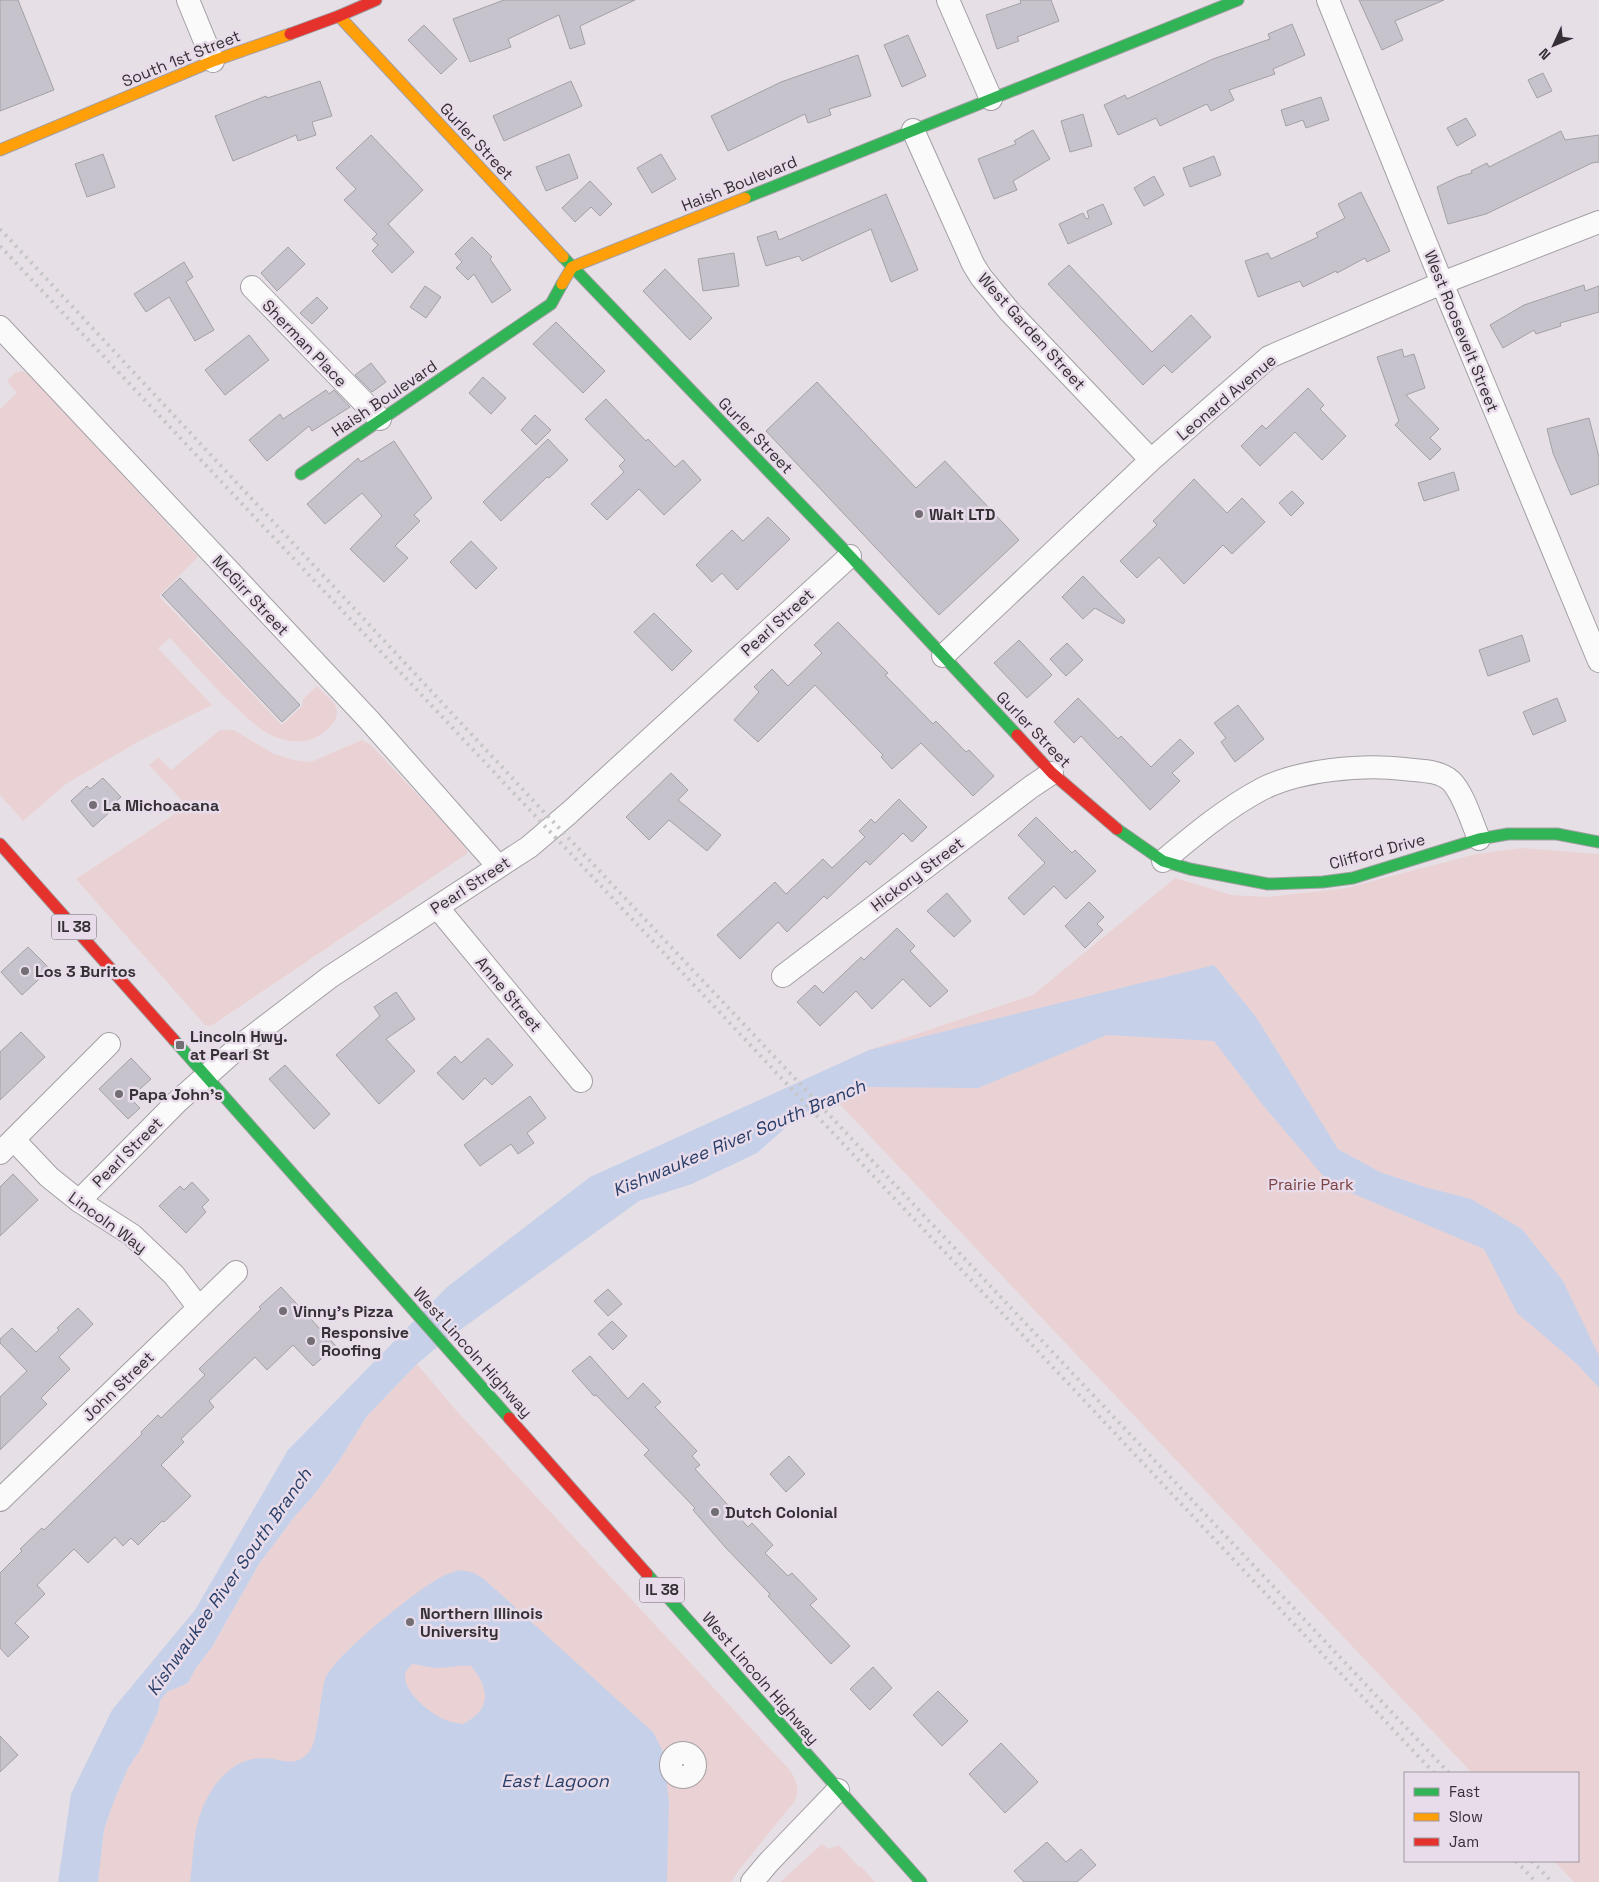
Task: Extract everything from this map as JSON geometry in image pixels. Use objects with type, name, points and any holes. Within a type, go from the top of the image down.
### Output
[{"type":"street","points":[[188,0],[212,61]]},
{"type":"street","name":"South 1st Street","points":[[0,150],[212,61],[339,16],[376,0]]},
{"type":"street","points":[[948,0],[991,99]]},
{"type":"street","name":"Haish Boulevard","points":[[301,474],[551,304],[572,267],[716,211],[1238,0]]},
{"type":"street","name":"West Roosevelt Street","points":[[1328,0],[1442,284],[1599,662]]},
{"type":"street","name":"Gurler Street","points":[[339,16],[572,267],[850,556],[1052,773],[1122,834],[1163,860]]},
{"type":"street","name":"West Garden Street","points":[[913,130],[973,264],[981,277],[1010,312],[1151,460]]},
{"type":"street","name":"Leonard Avenue","points":[[943,656],[1151,460],[1269,357],[1442,284],[1599,222]]},
{"type":"street","name":"Sherman Place","points":[[252,288],[380,419]]},
{"type":"street","name":"McGirr Street","points":[[0,327],[369,720],[498,866]]},
{"type":"street","name":"Pearl Street","points":[[79,1201],[177,1102],[241,1045],[330,977],[529,847],[850,556]]},
{"type":"street","points":[[1163,860],[1205,826],[1263,789],[1298,776],[1346,769],[1395,768],[1441,774],[1451,781],[1458,791],[1479,839]]},
{"type":"street","name":"Hickory Street","points":[[783,976],[1052,773]]},
{"type":"street","name":"Clifford Drive","points":[[1163,860],[1190,869],[1268,884],[1323,882],[1353,878],[1479,839],[1508,834],[1531,833],[1586,838],[1599,842]]},
{"type":"street","name":"West Lincoln Highway","points":[[0,844],[921,1882]]},
{"type":"street","name":"Anne Street","points":[[437,907],[581,1081]]},
{"type":"street","points":[[7,1146],[109,1044]]},
{"type":"street","name":"Lincoln Way","points":[[7,1146],[79,1201],[132,1235],[174,1275],[198,1308]]},
{"type":"street","name":"John Street","points":[[0,1500],[236,1272]]},
{"type":"street","points":[[752,1882],[838,1790]]},
{"type":"green space","points":[[22,371],[31,376],[198,557],[159,596],[282,725],[303,705],[303,699],[317,686],[333,702],[337,711],[334,722],[325,732],[309,740],[300,741],[283,740],[266,733],[224,696],[170,638],[158,648],[212,705],[141,740],[66,784],[23,821],[0,795],[0,409],[17,393],[7,381],[15,373]]},
{"type":"green space","points":[[220,730],[234,730],[274,754],[294,760],[311,762],[362,740],[371,745],[462,842],[468,853],[211,1026],[205,1025],[76,879],[187,806],[149,765],[158,757],[171,770]]},
{"type":"green space","name":"Prairie Park","points":[[1522,848],[1599,854],[1599,1882],[1574,1882],[1555,1862],[1579,1862],[1579,1772],[1471,1772],[814,1077],[869,1050],[1033,995],[1175,878],[1232,895],[1267,897],[1346,888],[1476,854]]},
{"type":"green space","name":"Northern Illinois University","points":[[417,1364],[455,1409],[788,1768],[797,1784],[794,1802],[731,1882],[98,1882],[104,1830],[112,1806],[128,1768],[140,1750],[158,1712],[160,1701],[167,1692],[188,1683],[196,1668],[212,1647],[259,1564],[339,1461],[367,1416]]},
{"type":"green space","points":[[822,1844],[829,1849],[839,1845],[875,1882],[780,1882]]},
{"type":"water","name":"Kishwaukee River South Branch","points":[[1214,965],[1256,1017],[1338,1149],[1380,1172],[1425,1187],[1471,1199],[1522,1229],[1563,1281],[1599,1356],[1599,1388],[1577,1364],[1517,1313],[1484,1249],[1330,1184],[1262,1104],[1214,1041],[1107,1035],[978,1088],[866,1087],[801,1114],[757,1153],[692,1184],[639,1201],[442,1343],[417,1364],[367,1416],[339,1461],[259,1564],[212,1647],[196,1668],[188,1683],[167,1692],[160,1701],[158,1712],[140,1750],[128,1768],[112,1806],[104,1830],[98,1882],[58,1882],[71,1794],[112,1710],[195,1610],[288,1450],[447,1287],[590,1177],[869,1050]]},
{"type":"water","name":"East Lagoon","points":[[459,1570],[472,1572],[484,1579],[653,1732],[664,1753],[662,1767],[666,1778],[669,1802],[667,1882],[190,1882],[194,1842],[199,1818],[214,1786],[230,1769],[251,1759],[270,1758],[293,1761],[304,1757],[309,1752],[315,1739],[323,1686],[331,1668],[379,1622],[433,1582]],"holes":[[[413,1664],[432,1668],[471,1666],[482,1683],[484,1691],[485,1698],[479,1712],[463,1724],[443,1719],[428,1710],[413,1695],[405,1678],[406,1671]]]},
{"type":"building","points":[[0,0],[18,0],[54,90],[0,111]]},
{"type":"building","points":[[504,0],[635,0],[580,26],[585,44],[570,49],[559,15],[508,39],[511,47],[470,62],[453,19]]},
{"type":"building","points":[[1020,0],[1051,0],[1059,21],[1017,37],[1019,41],[997,49],[986,15],[1021,3]]},
{"type":"building","points":[[1359,0],[1444,0],[1395,21],[1403,40],[1382,50]]},
{"type":"building","points":[[1292,24],[1305,55],[1273,69],[1275,74],[1229,90],[1234,100],[1211,111],[1207,104],[1160,126],[1156,118],[1118,135],[1104,105],[1125,95],[1127,99],[1213,59],[1270,39],[1268,34]]},
{"type":"building","points":[[424,25],[457,59],[441,74],[408,40]]},
{"type":"building","points":[[908,35],[926,76],[902,87],[884,45]]},
{"type":"building","points":[[858,55],[871,96],[829,109],[831,115],[808,123],[805,114],[728,151],[711,116],[781,82]]},
{"type":"building","points":[[1543,73],[1552,91],[1537,98],[1528,80]]},
{"type":"building","points":[[320,81],[332,116],[312,122],[316,135],[298,141],[296,135],[233,161],[215,116],[266,96],[267,98]]},
{"type":"building","points":[[571,81],[582,106],[504,141],[493,116]]},
{"type":"building","points":[[1321,97],[1329,120],[1306,128],[1303,120],[1286,126],[1281,110]]},
{"type":"building","points":[[1083,114],[1092,146],[1070,152],[1061,121]]},
{"type":"building","points":[[1466,118],[1476,135],[1457,146],[1447,128]]},
{"type":"building","points":[[1033,130],[1050,159],[1013,181],[1017,190],[994,199],[978,159],[1016,144],[1014,141]]},
{"type":"building","points":[[1561,131],[1565,140],[1599,135],[1599,162],[1592,163],[1486,214],[1448,224],[1437,187],[1472,173],[1471,171],[1487,163],[1489,167]]},
{"type":"building","points":[[371,135],[423,190],[388,224],[414,252],[392,273],[372,251],[378,245],[372,239],[377,234],[344,200],[356,189],[336,168]]},
{"type":"building","points":[[103,154],[115,187],[87,197],[75,164]]},
{"type":"building","points":[[569,154],[578,178],[546,191],[536,167]]},
{"type":"building","points":[[661,154],[676,179],[652,193],[637,168]]},
{"type":"building","points":[[1214,156],[1221,175],[1190,187],[1183,168]]},
{"type":"building","points":[[1154,176],[1164,195],[1144,206],[1134,188]]},
{"type":"building","points":[[590,181],[612,204],[600,216],[591,207],[575,222],[562,208]]},
{"type":"building","points":[[1361,192],[1390,251],[1367,262],[1365,258],[1337,273],[1336,271],[1303,287],[1300,281],[1258,297],[1245,261],[1268,253],[1271,259],[1318,237],[1316,233],[1345,218],[1338,204]]},
{"type":"building","points":[[886,194],[918,270],[891,282],[871,229],[802,261],[799,256],[766,266],[757,237],[776,231],[779,240]]},
{"type":"building","points":[[1103,204],[1112,224],[1068,244],[1059,224],[1083,213],[1086,219],[1089,218],[1087,211]]},
{"type":"building","points":[[472,237],[492,257],[490,259],[511,290],[492,303],[474,274],[468,280],[456,268],[462,262],[455,254]]},
{"type":"building","points":[[288,247],[305,264],[277,291],[261,273]]},
{"type":"building","points":[[734,253],[739,286],[703,291],[698,259]]},
{"type":"building","points":[[184,262],[193,277],[186,282],[214,330],[195,341],[169,297],[146,312],[134,294]]},
{"type":"building","points":[[1069,265],[1152,352],[1191,315],[1211,337],[1172,373],[1164,365],[1143,385],[1048,284]]},
{"type":"building","points":[[665,269],[712,318],[690,340],[643,291]]},
{"type":"building","points":[[1584,285],[1585,291],[1599,286],[1599,312],[1560,323],[1561,326],[1536,334],[1534,330],[1503,348],[1490,325],[1524,305]]},
{"type":"building","points":[[425,286],[441,297],[426,318],[410,307]]},
{"type":"building","points":[[317,297],[328,308],[312,324],[300,313]]},
{"type":"building","points":[[556,322],[605,371],[583,393],[533,344]]},
{"type":"building","points":[[249,335],[269,360],[225,395],[205,370]]},
{"type":"building","points":[[1402,349],[1404,357],[1414,354],[1425,388],[1406,395],[1439,429],[1430,438],[1441,449],[1430,460],[1395,425],[1399,421],[1377,357]]},
{"type":"building","points":[[371,363],[386,382],[372,392],[355,375]]},
{"type":"building","points":[[483,377],[506,398],[491,414],[469,393]]},
{"type":"building","name":"Walt LTD","points":[[817,382],[916,488],[945,461],[1019,540],[939,615],[766,431]]},
{"type":"building","points":[[1308,388],[1324,405],[1320,409],[1346,436],[1322,460],[1295,432],[1260,466],[1241,446],[1262,425],[1266,429]]},
{"type":"building","points":[[326,390],[329,394],[334,390],[350,407],[312,431],[309,426],[267,461],[249,440],[280,414],[283,419]]},
{"type":"building","points":[[606,399],[646,441],[648,439],[675,467],[683,460],[701,480],[664,515],[639,489],[607,520],[591,504],[624,472],[619,466],[625,460],[585,419]]},
{"type":"building","points":[[535,415],[551,430],[536,445],[521,430]]},
{"type":"building","points":[[1589,418],[1599,457],[1599,484],[1571,495],[1553,453],[1547,429]]},
{"type":"building","points":[[548,439],[568,460],[549,478],[547,477],[501,521],[483,502]]},
{"type":"building","points":[[394,441],[432,498],[414,515],[420,521],[395,546],[408,558],[384,582],[350,549],[382,516],[362,493],[325,524],[307,504],[358,458],[361,462]]},
{"type":"building","points":[[1454,472],[1459,490],[1424,501],[1418,483]]},
{"type":"building","points":[[1194,479],[1227,513],[1242,498],[1265,522],[1232,554],[1223,545],[1184,584],[1159,557],[1137,578],[1120,561],[1157,525],[1153,521]]},
{"type":"building","points":[[1292,491],[1304,503],[1291,516],[1279,503]]},
{"type":"building","points":[[768,517],[790,539],[737,590],[722,573],[712,582],[696,565],[732,530],[743,541]]},
{"type":"building","points":[[471,541],[497,568],[476,589],[450,562]]},
{"type":"building","points":[[1083,576],[1125,620],[1123,624],[1095,608],[1083,619],[1062,597]]},
{"type":"building","points":[[180,578],[300,705],[282,722],[162,595]]},
{"type":"building","points":[[654,613],[692,651],[672,671],[634,632]]},
{"type":"building","points":[[838,622],[888,673],[885,675],[933,724],[936,721],[966,752],[969,750],[994,776],[973,796],[921,743],[892,769],[881,757],[883,755],[815,685],[758,742],[734,720],[759,692],[754,687],[772,669],[788,686],[822,653],[814,645]]},
{"type":"building","points":[[1522,635],[1530,661],[1488,676],[1479,650]]},
{"type":"building","points":[[1019,640],[1052,675],[1027,698],[994,663]]},
{"type":"building","points":[[1067,643],[1083,660],[1066,676],[1050,659]]},
{"type":"building","points":[[1078,698],[1118,739],[1121,736],[1151,767],[1180,739],[1194,753],[1172,773],[1180,781],[1150,810],[1081,736],[1074,743],[1054,722]]},
{"type":"building","points":[[1557,698],[1566,721],[1533,735],[1523,712]]},
{"type":"building","points":[[1238,705],[1264,739],[1235,762],[1221,742],[1226,738],[1214,723]]},
{"type":"building","points":[[671,773],[688,790],[678,800],[721,835],[707,851],[669,820],[649,840],[626,817]]},
{"type":"building","name":"La Michoacana","points":[[103,778],[121,797],[108,809],[110,812],[93,827],[71,801],[87,786],[90,789]]},
{"type":"building","points":[[899,799],[927,827],[912,842],[903,833],[870,865],[866,861],[827,899],[824,896],[787,932],[778,922],[740,959],[717,935],[775,882],[786,894],[823,859],[832,868],[865,837],[859,831],[871,819],[875,823]]},
{"type":"building","points":[[1036,817],[1072,853],[1075,850],[1096,871],[1066,899],[1054,886],[1024,915],[1008,898],[1045,863],[1018,835]]},
{"type":"building","points":[[947,893],[971,921],[954,937],[927,911]]},
{"type":"building","points":[[1089,902],[1104,917],[1097,924],[1103,930],[1085,948],[1065,926]]},
{"type":"building","points":[[897,928],[915,946],[910,951],[948,991],[930,1007],[903,979],[872,1009],[856,991],[820,1026],[797,1002],[815,985],[823,993],[861,957],[864,960]]},
{"type":"building","name":"Los 3 Buritos","points":[[28,947],[50,969],[22,995],[1,972]]},
{"type":"building","points":[[396,992],[415,1019],[386,1039],[415,1071],[379,1104],[336,1055],[380,1016],[374,1007]]},
{"type":"building","points":[[21,1032],[45,1057],[0,1100],[0,1052]]},
{"type":"building","points":[[488,1038],[513,1065],[492,1085],[485,1078],[463,1100],[437,1073],[455,1056],[461,1063]]},
{"type":"building","name":"Papa John's","points":[[131,1058],[151,1079],[130,1098],[140,1108],[128,1119],[99,1089]]},
{"type":"building","points":[[285,1065],[330,1114],[314,1129],[269,1079]]},
{"type":"building","points":[[530,1096],[546,1118],[527,1133],[534,1143],[518,1154],[511,1144],[480,1166],[464,1145]]},
{"type":"building","points":[[13,1174],[38,1200],[0,1236],[0,1187]]},
{"type":"building","points":[[192,1182],[209,1200],[202,1207],[206,1212],[186,1233],[159,1206],[180,1186],[184,1190]]},
{"type":"building","points":[[281,1287],[336,1346],[313,1366],[293,1345],[267,1370],[255,1357],[209,1401],[214,1407],[181,1439],[184,1442],[161,1465],[191,1496],[138,1545],[131,1538],[123,1546],[115,1537],[88,1563],[74,1549],[37,1585],[45,1594],[15,1623],[29,1637],[8,1657],[0,1648],[0,1573],[22,1551],[20,1549],[42,1528],[44,1530],[142,1434],[141,1432],[158,1415],[161,1418],[205,1375],[199,1369]]},
{"type":"building","points":[[608,1289],[622,1304],[608,1316],[594,1301]]},
{"type":"building","points":[[78,1308],[93,1324],[59,1357],[70,1369],[41,1398],[47,1404],[0,1450],[0,1397],[27,1371],[0,1343],[0,1339],[12,1328],[36,1352]]},
{"type":"building","points":[[612,1321],[627,1336],[613,1350],[598,1334]]},
{"type":"building","points":[[590,1356],[628,1399],[643,1383],[661,1402],[655,1407],[697,1451],[692,1456],[700,1465],[695,1469],[748,1527],[752,1523],[773,1545],[765,1553],[788,1576],[792,1573],[817,1599],[810,1605],[850,1646],[831,1664],[768,1596],[770,1594],[726,1548],[693,1510],[695,1508],[644,1455],[649,1450],[596,1395],[594,1396],[572,1371]]},
{"type":"building","points":[[789,1456],[805,1474],[786,1492],[770,1474]]},
{"type":"building","points":[[873,1667],[892,1688],[870,1710],[850,1689]]},
{"type":"building","points":[[938,1691],[968,1721],[942,1746],[913,1715]]},
{"type":"building","points":[[0,1736],[18,1755],[0,1772]]},
{"type":"building","points":[[1001,1743],[1038,1782],[1005,1813],[969,1774]]},
{"type":"building","points":[[1047,1842],[1066,1862],[1081,1849],[1096,1865],[1077,1882],[1024,1882],[1014,1871]]},
{"type":"railway","points":[[0,229],[544,812],[1448,1772]]},
{"type":"railway","points":[[0,246],[1433,1772]]},
{"type":"railway","points":[[1517,1862],[1536,1882]]},
{"type":"railway","points":[[1533,1862],[1552,1882]]},
{"type":"traffic: fast","points":[[745,198],[1238,0]]},
{"type":"traffic: fast","points":[[563,257],[850,556],[1017,735]]},
{"type":"traffic: fast","points":[[301,474],[551,304],[562,284]]},
{"type":"traffic: fast","points":[[1117,829],[1163,861],[1190,869],[1268,884],[1323,882],[1353,878],[1479,839],[1508,834],[1557,834],[1599,842]]},
{"type":"traffic: fast","points":[[174,1040],[509,1418]]},
{"type":"traffic: fast","points":[[647,1574],[921,1882]]},
{"type":"traffic: slow","points":[[339,16],[563,257]]},
{"type":"traffic: slow","points":[[0,150],[213,61],[290,34]]},
{"type":"traffic: slow","points":[[562,284],[572,267],[745,198]]},
{"type":"traffic: jam","points":[[290,34],[376,0]]},
{"type":"traffic: jam","points":[[1017,735],[1052,773],[1117,829]]},
{"type":"traffic: jam","points":[[0,844],[174,1040]]},
{"type":"traffic: jam","points":[[509,1418],[647,1574]]},
{"type":"place","name":"Walt LTD","points":[[919,514]]},
{"type":"place","name":"La Michoacana","points":[[93,805]]},
{"type":"place","name":"Los 3 Buritos","points":[[25,971]]},
{"type":"place","name":"Lincoln Hwy. at Pearl St","points":[[180,1045]]},
{"type":"place","name":"Papa John's","points":[[119,1094]]},
{"type":"place","name":"Vinny's Pizza","points":[[283,1311]]},
{"type":"place","name":"Responsive Roofing","points":[[311,1341]]},
{"type":"place","name":"Dutch Colonial","points":[[715,1512]]},
{"type":"place","name":"Northern Illinois University","points":[[410,1622]]}]
